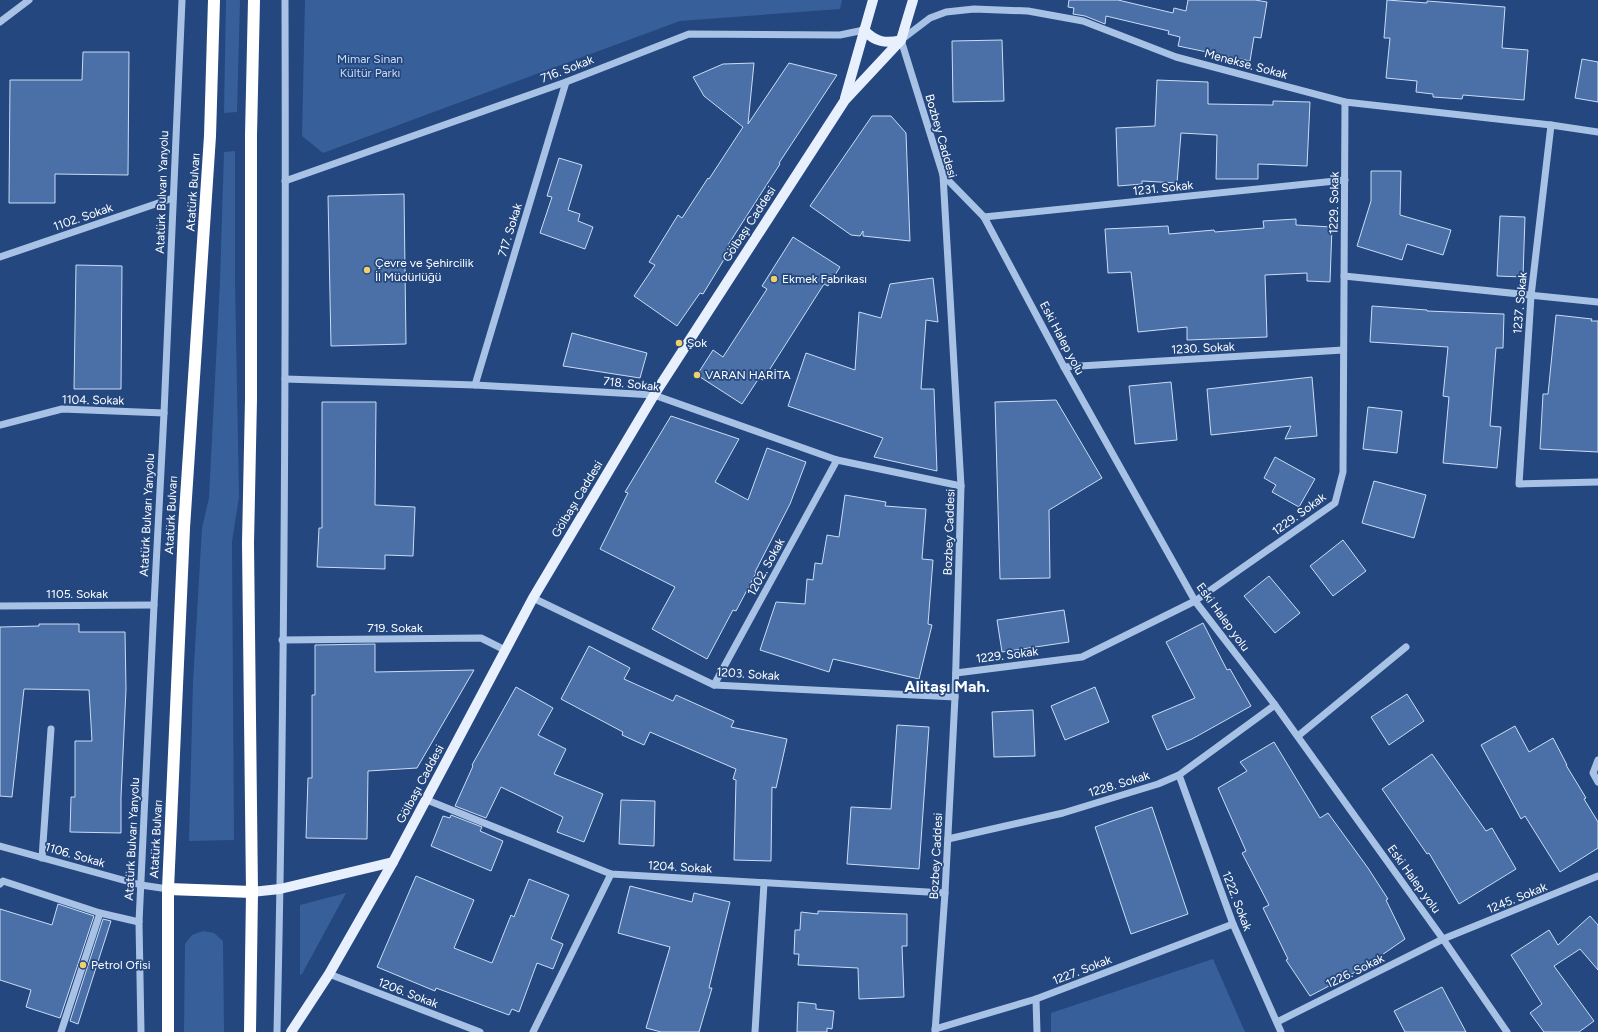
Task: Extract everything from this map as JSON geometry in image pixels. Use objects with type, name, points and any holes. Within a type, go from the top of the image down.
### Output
[{"type":"highway","name":"Atatürk Bulvarı","points":[[168,1032],[168,889],[184,528],[210,136],[214,0]]},
{"type":"highway","points":[[250,1032],[252,892],[248,543],[251,399],[251,135],[254,0]]},
{"type":"highway","points":[[168,889],[252,892]]},
{"type":"main road","points":[[845,100],[873,0]]},
{"type":"main road","name":"Gölbaşı Caddesi","points":[[292,1032],[328,974],[393,862],[533,598],[654,395],[845,100],[901,40],[913,0]]},
{"type":"main road","points":[[864,30],[880,42],[901,40]]},
{"type":"main road","points":[[252,892],[280,889],[393,862]]},
{"type":"street","points":[[0,22],[29,0]]},
{"type":"street","name":"Atatürk Bulvarı Yanyolu","points":[[141,1032],[139,922],[164,412],[172,198],[182,0]]},
{"type":"street","points":[[277,1032],[280,889],[285,379],[285,0]]},
{"type":"street","name":"Menekse. Sokak","points":[[901,40],[930,18],[946,12],[974,9],[1028,11],[1083,22],[1176,57],[1345,102],[1551,125],[1598,132]]},
{"type":"street","name":"716. Sokak","points":[[285,181],[566,82],[688,34],[840,35],[864,30]]},
{"type":"street","name":"Bozbey Caddesi","points":[[901,40],[943,175],[961,486],[956,697],[945,893],[935,1030]]},
{"type":"street","name":"717. Sokak","points":[[476,385],[566,82]]},
{"type":"street","name":"1229. Sokak","points":[[956,673],[1082,657],[1195,601],[1335,503],[1343,472],[1345,102]]},
{"type":"street","name":"1237. Sokak","points":[[1551,125],[1531,296],[1519,484],[1598,482]]},
{"type":"street","name":"Eski Halep yolu","points":[[943,175],[984,217],[1064,367],[1195,601],[1298,736],[1443,939],[1507,1032]]},
{"type":"street","name":"1231. Sokak","points":[[984,217],[1345,180]]},
{"type":"street","name":"1102. Sokak","points":[[0,257],[172,198]]},
{"type":"street","points":[[1344,276],[1598,302]]},
{"type":"street","name":"1230. Sokak","points":[[1064,367],[1344,350]]},
{"type":"street","name":"718. Sokak","points":[[285,379],[476,385],[654,395],[837,460],[961,486]]},
{"type":"street","name":"1104. Sokak","points":[[0,426],[62,409],[164,412]]},
{"type":"street","name":"1202. Sokak","points":[[714,685],[837,460]]},
{"type":"street","name":"1203. Sokak","points":[[533,598],[714,685],[956,697]]},
{"type":"street","name":"1105. Sokak","points":[[0,606],[154,604]]},
{"type":"street","name":"719. Sokak","points":[[282,640],[481,638],[505,650]]},
{"type":"street","points":[[1298,736],[1406,647]]},
{"type":"street","name":"1228. Sokak","points":[[948,839],[1063,813],[1158,784],[1179,775],[1275,705]]},
{"type":"street","points":[[42,858],[51,729]]},
{"type":"street","points":[[1598,760],[1593,772],[1598,782]]},
{"type":"street","name":"1222. Sokak","points":[[1179,775],[1233,924],[1281,1032]]},
{"type":"street","name":"1204. Sokak","points":[[427,800],[611,874],[945,893]]},
{"type":"street","name":"1106. Sokak","points":[[0,846],[141,885],[168,889]]},
{"type":"street","points":[[532,1032],[611,874]]},
{"type":"street","name":"1245. Sokak","points":[[1443,939],[1598,876]]},
{"type":"street","points":[[0,884],[3,881],[100,913],[139,922]]},
{"type":"street","points":[[755,1032],[764,883]]},
{"type":"street","points":[[61,1032],[100,913]]},
{"type":"street","name":"1227. Sokak","points":[[935,1030],[1036,999],[1233,924]]},
{"type":"street","name":"1226. Sokak","points":[[1277,1022],[1443,939]]},
{"type":"street","name":"1206. Sokak","points":[[328,974],[480,1032]]},
{"type":"street","points":[[1036,999],[1037,1032]]},
{"type":"green space","points":[[226,0],[240,0],[237,112],[224,113]]},
{"type":"green space","name":"Mimar Sinan Kültür Parkı","points":[[305,0],[842,0],[840,9],[680,21],[323,153],[302,136]]},
{"type":"green space","points":[[235,151],[235,280],[239,497],[232,542],[234,840],[189,841],[193,682],[202,528],[209,498],[220,281],[224,152]]},
{"type":"green space","points":[[346,893],[302,974],[300,975],[300,905]]},
{"type":"green space","points":[[203,931],[214,933],[223,941],[224,1032],[184,1032],[185,944],[192,935]]},
{"type":"green space","points":[[1213,959],[1245,1032],[1051,1032],[1051,1013]]},
{"type":"building","points":[[1069,0],[1118,0],[1173,13],[1174,8],[1186,11],[1188,0],[1255,0],[1267,2],[1261,38],[1254,37],[1250,61],[1178,46],[1180,37],[1168,34],[1169,31],[1106,16],[1105,24],[1085,16],[1073,14],[1074,8],[1068,7]]},
{"type":"building","points":[[1387,0],[1427,3],[1427,1],[1505,7],[1502,48],[1528,50],[1524,100],[1463,95],[1462,99],[1433,97],[1433,94],[1416,92],[1417,81],[1386,78],[1390,38],[1384,38]]},
{"type":"building","points":[[1002,40],[1004,101],[953,102],[952,41]]},
{"type":"building","points":[[83,52],[129,52],[128,175],[55,174],[55,203],[9,203],[10,80],[82,80]]},
{"type":"building","points":[[1582,59],[1598,62],[1598,102],[1575,98]]},
{"type":"building","points":[[754,63],[748,124],[789,63],[837,75],[779,163],[780,164],[728,245],[731,248],[703,294],[700,293],[677,326],[634,296],[655,265],[649,262],[678,215],[682,218],[743,127],[704,96],[693,77],[723,64]]},
{"type":"building","points":[[1157,80],[1208,82],[1208,104],[1273,105],[1273,101],[1310,102],[1307,166],[1258,164],[1258,179],[1216,179],[1217,135],[1181,133],[1177,183],[1142,181],[1142,184],[1118,186],[1116,128],[1155,126]]},
{"type":"building","points":[[872,116],[891,116],[906,133],[910,241],[863,236],[863,231],[860,236],[851,235],[810,206]]},
{"type":"building","points":[[559,158],[582,165],[568,210],[580,214],[578,221],[593,227],[585,249],[540,233],[552,197],[547,196]]},
{"type":"building","points":[[1371,171],[1401,171],[1400,215],[1451,230],[1443,255],[1407,244],[1402,260],[1357,246],[1371,201]]},
{"type":"building","name":"Çevre ve Şehircilik İl Müdürlüğü","points":[[404,194],[406,344],[331,346],[328,196]]},
{"type":"building","points":[[1500,216],[1525,217],[1523,277],[1497,276]]},
{"type":"building","points":[[1296,219],[1296,225],[1332,227],[1330,282],[1307,281],[1307,273],[1265,275],[1267,337],[1187,340],[1187,327],[1138,332],[1131,272],[1108,273],[1105,229],[1168,226],[1169,234],[1214,230],[1215,232],[1264,228],[1263,221]]},
{"type":"building","points":[[793,237],[840,267],[828,286],[824,284],[763,380],[759,378],[742,404],[697,375],[713,350],[723,357],[767,289],[762,286]]},
{"type":"building","points":[[76,265],[122,266],[121,389],[74,389]]},
{"type":"building","points":[[933,278],[938,322],[926,320],[921,389],[934,389],[937,471],[874,457],[883,438],[788,406],[806,353],[855,370],[859,312],[881,318],[890,284]]},
{"type":"building","points":[[1372,306],[1427,311],[1504,314],[1503,348],[1496,348],[1490,426],[1501,427],[1497,468],[1443,463],[1449,397],[1443,396],[1448,347],[1370,342]]},
{"type":"building","points":[[1556,315],[1598,321],[1598,452],[1540,449],[1543,394],[1548,394]]},
{"type":"building","points":[[572,333],[647,353],[640,378],[563,366]]},
{"type":"building","points":[[1312,377],[1317,436],[1285,439],[1291,426],[1211,435],[1207,389]]},
{"type":"building","points":[[1171,382],[1177,440],[1135,444],[1129,386]]},
{"type":"building","points":[[1056,400],[1102,478],[1049,510],[1050,578],[1000,579],[995,402]]},
{"type":"building","points":[[322,402],[376,402],[375,505],[415,507],[413,556],[385,555],[385,569],[317,567],[319,528],[322,528]]},
{"type":"building","points":[[1368,407],[1402,411],[1397,453],[1363,449]]},
{"type":"building","points":[[671,416],[739,439],[715,482],[748,500],[767,448],[806,462],[790,504],[755,572],[756,573],[736,611],[733,610],[707,659],[652,629],[675,587],[600,549],[628,493],[625,492]]},
{"type":"building","points":[[1275,457],[1315,479],[1299,507],[1272,492],[1276,485],[1264,478]]},
{"type":"building","points":[[1374,481],[1426,495],[1414,538],[1362,523]]},
{"type":"building","points":[[845,495],[886,502],[885,506],[926,509],[922,559],[933,560],[928,624],[932,625],[919,679],[833,659],[829,672],[760,650],[776,602],[805,604],[807,579],[813,580],[815,563],[822,564],[827,535],[839,537]]},
{"type":"building","points":[[1343,540],[1366,571],[1333,596],[1310,566]]},
{"type":"building","points":[[1269,576],[1300,613],[1275,633],[1244,596]]},
{"type":"building","points":[[1064,610],[1069,642],[1002,652],[997,620]]},
{"type":"building","points":[[1203,623],[1227,670],[1230,669],[1251,706],[1192,739],[1167,750],[1152,716],[1195,698],[1166,642]]},
{"type":"building","points":[[39,624],[79,624],[79,632],[125,632],[126,689],[121,797],[121,833],[70,832],[71,797],[75,797],[75,741],[92,741],[89,690],[24,689],[12,797],[0,796],[0,627],[39,626]]},
{"type":"building","points":[[375,644],[375,672],[474,670],[417,768],[368,771],[367,839],[306,838],[308,778],[312,778],[312,695],[315,695],[315,645]]},
{"type":"building","points":[[589,646],[630,668],[624,679],[673,701],[676,695],[734,721],[731,727],[787,739],[776,788],[772,787],[771,861],[734,860],[736,780],[733,779],[736,769],[650,732],[644,745],[622,735],[623,732],[561,699]]},
{"type":"building","points":[[516,687],[553,708],[538,735],[566,749],[554,774],[603,794],[584,842],[557,832],[563,817],[501,787],[486,818],[455,806],[473,766],[472,765]]},
{"type":"building","points":[[1095,687],[1109,722],[1065,740],[1051,706]]},
{"type":"building","points":[[1407,694],[1424,721],[1389,745],[1371,717]]},
{"type":"building","points":[[1033,710],[1035,756],[994,757],[992,712]]},
{"type":"building","points":[[897,725],[929,727],[919,869],[847,864],[851,807],[891,809]]},
{"type":"building","points":[[1515,726],[1529,752],[1553,738],[1566,765],[1586,798],[1584,799],[1598,822],[1598,848],[1560,872],[1525,816],[1521,819],[1481,745]]},
{"type":"building","points":[[1274,742],[1320,818],[1328,813],[1368,868],[1388,899],[1386,900],[1405,939],[1363,968],[1310,996],[1286,960],[1288,959],[1263,908],[1269,905],[1242,853],[1246,851],[1218,788],[1247,771],[1240,762]]},
{"type":"building","points":[[1432,754],[1486,831],[1492,828],[1516,869],[1459,904],[1429,853],[1427,854],[1382,789]]},
{"type":"building","points":[[621,800],[655,801],[654,846],[619,844]]},
{"type":"building","points":[[1152,807],[1188,914],[1131,934],[1095,827]]},
{"type":"building","points":[[451,815],[482,827],[480,831],[503,841],[491,871],[431,846],[443,816],[450,818]]},
{"type":"building","points":[[416,876],[474,900],[454,948],[492,963],[511,915],[514,917],[529,879],[569,895],[551,939],[563,944],[553,969],[537,963],[519,1012],[512,1009],[509,1015],[436,988],[435,991],[377,967]]},
{"type":"building","points":[[630,886],[692,902],[694,893],[730,902],[709,988],[712,988],[699,1032],[661,1032],[646,1028],[670,947],[618,933]]},
{"type":"building","points":[[58,904],[94,916],[60,1018],[26,1007],[31,990],[0,980],[0,909],[52,925]]},
{"type":"building","points":[[818,911],[907,914],[907,946],[902,946],[904,997],[859,999],[858,968],[798,965],[799,954],[794,954],[795,930],[800,930],[801,912],[818,914]]},
{"type":"building","points":[[1590,916],[1598,925],[1598,970],[1580,949],[1554,966],[1594,1021],[1579,1032],[1544,1032],[1530,1013],[1542,1004],[1511,955],[1549,930],[1558,945]]},
{"type":"building","points":[[103,919],[111,921],[78,1024],[70,1021]]},
{"type":"building","points":[[1442,987],[1466,1032],[1405,1032],[1394,1011]]},
{"type":"building","points":[[798,1002],[816,1004],[816,1009],[834,1011],[832,1029],[827,1028],[827,1032],[797,1032]]},
{"type":"place","name":"Çevre ve Şehircilik İl Müdürlüğü","points":[[367,270]]},
{"type":"place","name":"Ekmek Fabrikası","points":[[774,279]]},
{"type":"place","name":"Şok","points":[[679,343]]},
{"type":"place","name":"VARAN HARİTA","points":[[697,375]]},
{"type":"place","name":"Petrol Ofisi","points":[[83,965]]},
{"type":"district","name":"Alitaşı Mah.","points":[[947,686]]}]
